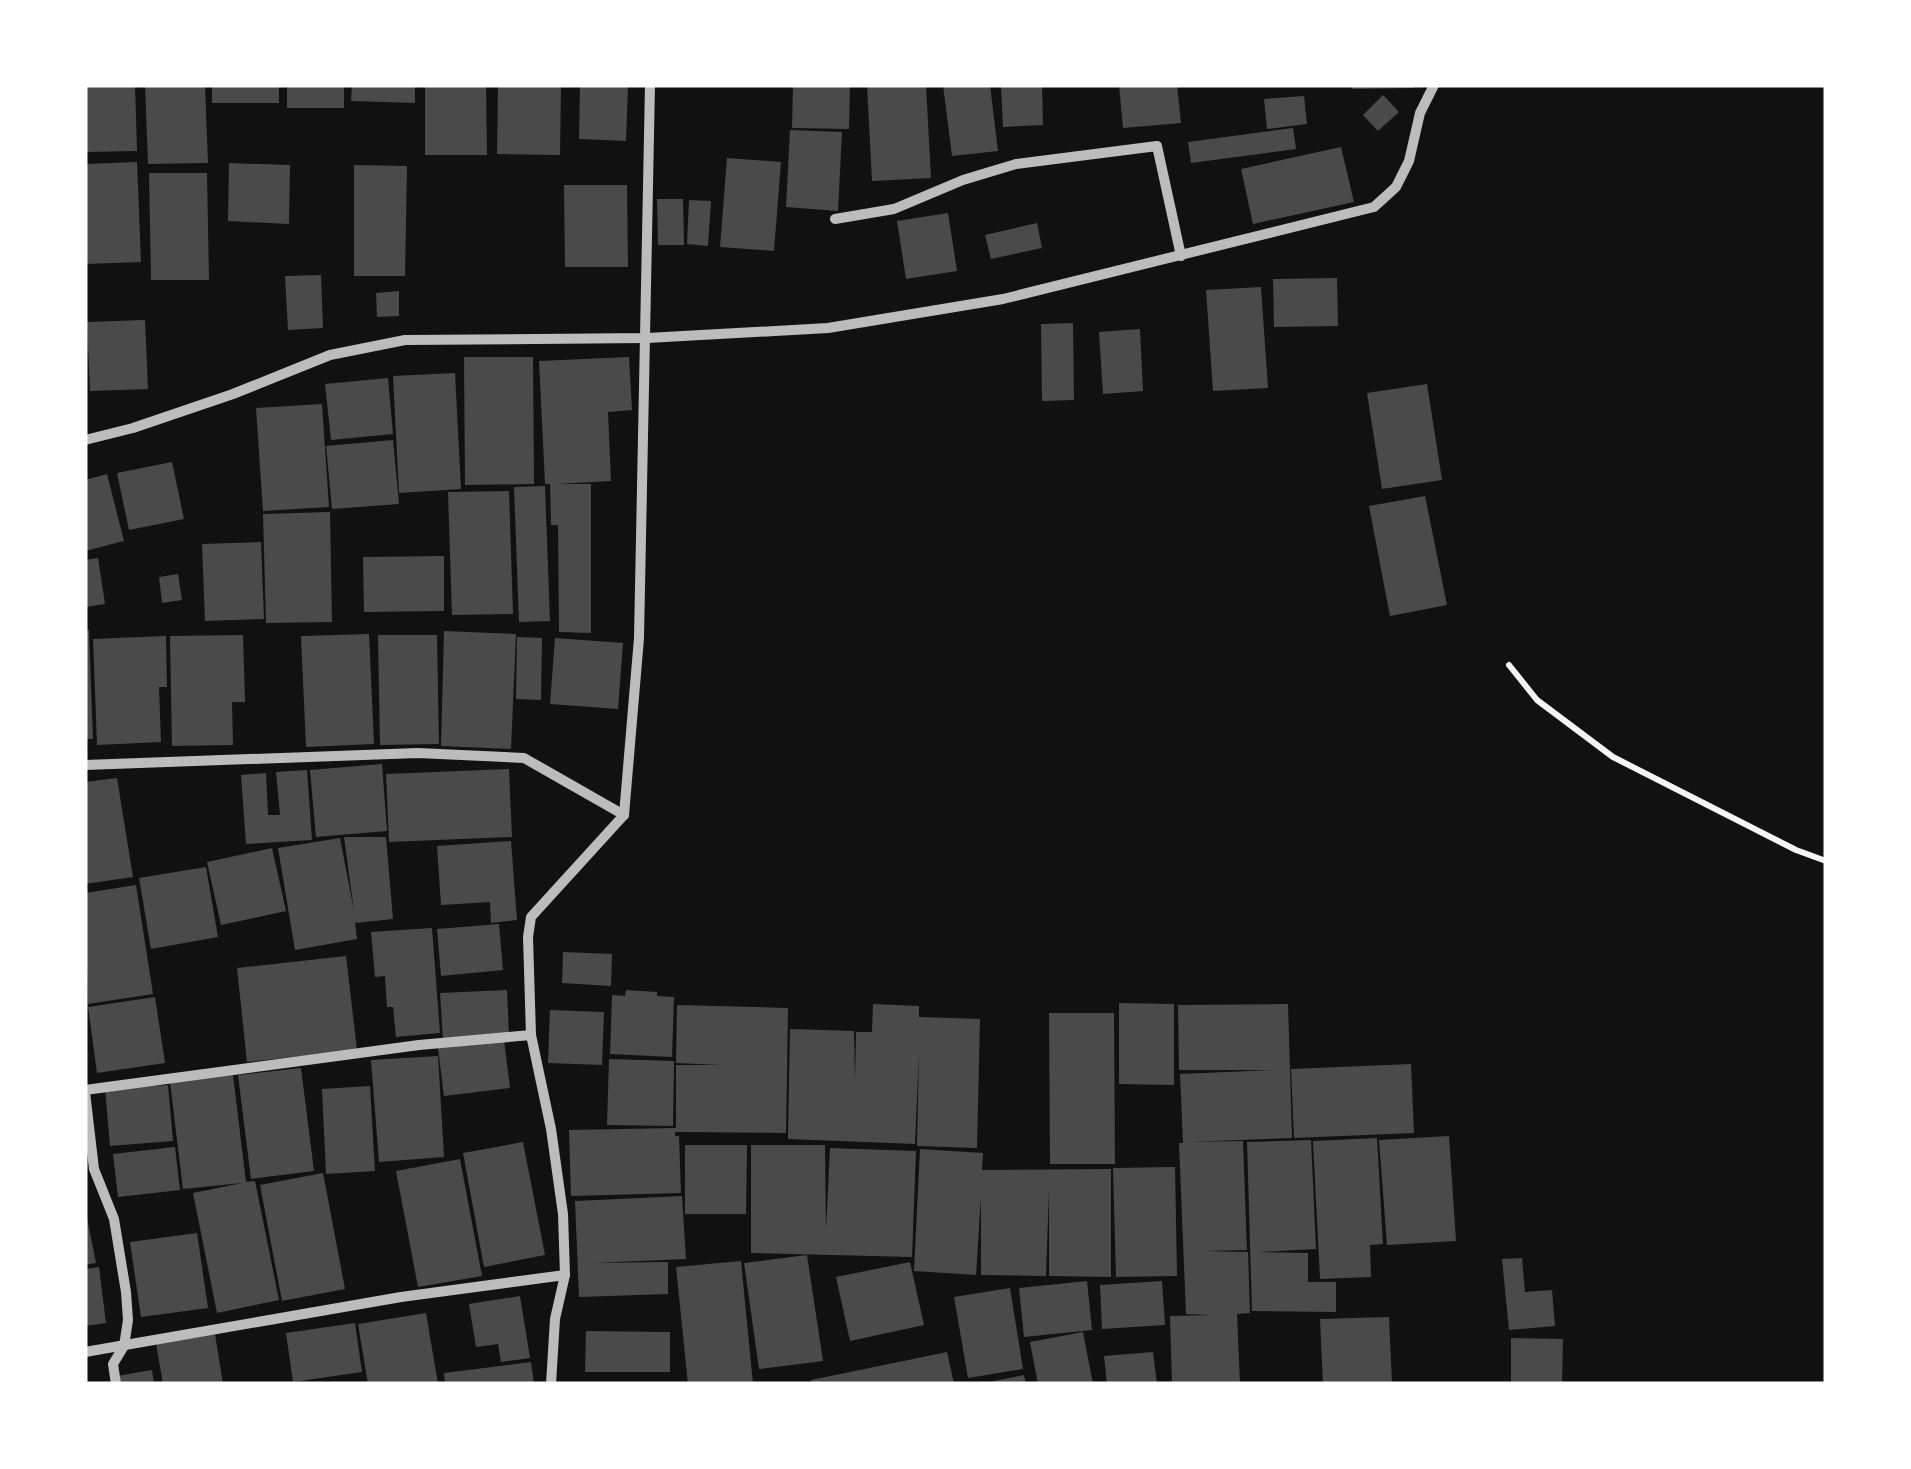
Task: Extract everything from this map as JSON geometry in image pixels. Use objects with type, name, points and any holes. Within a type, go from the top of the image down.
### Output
[{"type":"street","points":[[550,1384],[555,1319],[565,1275],[557,1171],[531,1036],[528,937],[531,917],[624,815],[639,638],[650,85]]},
{"type":"street","points":[[85,440],[133,428],[330,355],[367,346],[405,340],[647,338],[828,328],[1003,299],[1374,207],[1396,187],[1408,160],[1420,113],[1434,85]]},
{"type":"street","points":[[835,218],[894,209],[963,180],[1016,164],[1157,146],[1181,256]]},
{"type":"street","points":[[85,765],[418,753],[524,758],[624,815]]},
{"type":"street","points":[[116,1384],[113,1364],[124,1346],[128,1320],[126,1292],[114,1218],[94,1169],[85,1091],[419,1045],[531,1036]]},
{"type":"street","points":[[85,1352],[401,1297],[565,1275]]},
{"type":"path","points":[[1509,665],[1537,700],[1614,757],[1796,850],[1826,861]]},
{"type":"building","points":[[85,85],[135,85],[137,151],[85,152]]},
{"type":"building","points":[[145,85],[205,85],[208,163],[148,164]]},
{"type":"building","points":[[212,85],[279,85],[279,103],[212,103]]},
{"type":"building","points":[[287,85],[344,85],[344,108],[287,108]]},
{"type":"building","points":[[352,85],[415,85],[415,103],[351,101]]},
{"type":"building","points":[[425,85],[486,85],[487,155],[425,155]]},
{"type":"building","points":[[498,85],[561,85],[560,155],[497,154]]},
{"type":"building","points":[[580,85],[628,85],[626,141],[579,139]]},
{"type":"building","points":[[793,85],[850,85],[849,129],[792,128]]},
{"type":"building","points":[[867,85],[926,85],[931,178],[872,181]]},
{"type":"building","points":[[943,85],[990,85],[998,151],[952,156]]},
{"type":"building","points":[[1001,85],[1042,85],[1043,125],[1003,127]]},
{"type":"building","points":[[1119,85],[1177,85],[1181,123],[1123,128]]},
{"type":"building","points":[[1352,85],[1414,85],[1414,88],[1352,89]]},
{"type":"building","points":[[1383,95],[1399,112],[1378,131],[1363,115]]},
{"type":"building","points":[[1304,96],[1307,124],[1267,129],[1264,99]]},
{"type":"building","points":[[1293,128],[1296,149],[1191,163],[1188,142]]},
{"type":"building","points":[[790,130],[842,132],[838,211],[786,207]]},
{"type":"building","points":[[1341,147],[1354,202],[1253,224],[1241,169]]},
{"type":"building","points":[[727,158],[781,162],[774,251],[720,247]]},
{"type":"building","points":[[137,162],[141,262],[85,264],[85,164]]},
{"type":"building","points":[[229,163],[290,165],[289,224],[228,221]]},
{"type":"building","points":[[354,165],[407,166],[405,276],[354,276]]},
{"type":"building","points":[[149,173],[207,173],[209,280],[151,280]]},
{"type":"building","points":[[564,185],[627,185],[628,267],[565,267]]},
{"type":"building","points":[[657,199],[683,199],[684,245],[658,245]]},
{"type":"building","points":[[689,200],[711,201],[708,246],[687,244]]},
{"type":"building","points":[[948,213],[957,271],[906,279],[897,221]]},
{"type":"building","points":[[1037,223],[1042,248],[991,259],[985,235]]},
{"type":"building","points":[[321,275],[323,328],[288,330],[285,276]]},
{"type":"building","points":[[1337,278],[1338,326],[1274,327],[1273,279]]},
{"type":"building","points":[[1261,287],[1268,388],[1213,391],[1206,290]]},
{"type":"building","points":[[399,291],[399,316],[377,317],[376,293]]},
{"type":"building","points":[[145,320],[148,389],[90,391],[87,322]]},
{"type":"building","points":[[1073,323],[1074,400],[1042,401],[1041,324]]},
{"type":"building","points":[[1140,329],[1143,391],[1103,394],[1099,332]]},
{"type":"building","points":[[464,357],[533,357],[534,484],[465,485]]},
{"type":"building","points":[[629,357],[632,410],[608,412],[611,481],[556,484],[591,484],[591,633],[559,632],[558,525],[551,525],[550,484],[545,484],[539,361]]},
{"type":"building","points":[[455,373],[461,489],[399,493],[393,376]]},
{"type":"building","points":[[388,378],[393,434],[331,440],[325,384]]},
{"type":"building","points":[[1427,384],[1442,480],[1382,489],[1367,393]]},
{"type":"building","points":[[322,404],[329,507],[263,511],[256,408]]},
{"type":"building","points":[[393,440],[399,504],[332,509],[326,446]]},
{"type":"building","points":[[172,462],[184,519],[129,530],[117,473]]},
{"type":"building","points":[[107,474],[124,541],[85,551],[85,480]]},
{"type":"building","points":[[545,486],[550,621],[519,622],[514,487]]},
{"type":"building","points":[[509,491],[513,614],[452,615],[448,492]]},
{"type":"building","points":[[1425,496],[1447,605],[1390,616],[1369,506]]},
{"type":"building","points":[[330,512],[332,622],[266,623],[263,514]]},
{"type":"building","points":[[261,542],[264,619],[205,621],[202,544]]},
{"type":"building","points":[[444,556],[444,611],[364,612],[363,557]]},
{"type":"building","points":[[98,558],[105,604],[85,607],[85,560]]},
{"type":"building","points":[[178,574],[182,600],[162,603],[159,577]]},
{"type":"building","points":[[89,630],[93,739],[85,739],[85,631]]},
{"type":"building","points":[[444,631],[516,634],[511,749],[441,746]]},
{"type":"building","points":[[369,634],[374,744],[306,747],[301,636]]},
{"type":"building","points":[[243,635],[245,702],[232,702],[233,745],[172,746],[170,636]]},
{"type":"building","points":[[378,635],[437,635],[439,744],[380,745]]},
{"type":"building","points":[[166,636],[167,687],[159,687],[161,742],[97,745],[93,639]]},
{"type":"building","points":[[517,637],[542,638],[541,700],[516,699]]},
{"type":"building","points":[[555,638],[623,643],[618,709],[550,704]]},
{"type":"building","points":[[382,764],[387,831],[316,837],[310,770]]},
{"type":"building","points":[[509,769],[512,837],[389,842],[386,774]]},
{"type":"building","points":[[307,770],[312,840],[246,844],[241,775],[266,773],[268,815],[280,815],[276,772]]},
{"type":"building","points":[[117,778],[133,877],[85,884],[85,782]]},
{"type":"building","points":[[344,837],[386,837],[393,919],[355,923],[357,939],[295,950],[278,848],[340,838],[354,911]]},
{"type":"building","points":[[511,841],[517,920],[491,923],[490,902],[441,905],[437,846]]},
{"type":"building","points":[[272,848],[286,911],[221,925],[207,862]]},
{"type":"building","points":[[206,867],[218,937],[151,949],[139,878]]},
{"type":"building","points":[[136,885],[153,994],[88,1004],[85,893]]},
{"type":"building","points":[[499,924],[503,970],[441,976],[437,929]]},
{"type":"building","points":[[432,928],[440,1033],[396,1037],[393,1007],[387,1007],[385,976],[375,977],[371,932]]},
{"type":"building","points":[[563,952],[612,954],[611,986],[562,983]]},
{"type":"building","points":[[346,956],[357,1050],[247,1062],[237,968]]},
{"type":"building","points":[[507,990],[509,1036],[443,1039],[440,993]]},
{"type":"building","points":[[626,990],[674,997],[672,1057],[610,1054],[612,995],[625,996]]},
{"type":"building","points":[[155,997],[165,1063],[97,1073],[88,1007]]},
{"type":"building","points":[[1119,1003],[1174,1004],[1174,1085],[1119,1084]]},
{"type":"building","points":[[873,1004],[919,1006],[919,1017],[980,1019],[977,1148],[917,1146],[919,1052],[915,1144],[788,1139],[790,1029],[854,1031],[855,1080],[856,1032],[872,1032]]},
{"type":"building","points":[[1288,1004],[1292,1138],[1189,1142],[1243,1141],[1247,1250],[1204,1251],[1248,1252],[1250,1313],[1237,1314],[1240,1384],[1172,1384],[1170,1316],[1211,1315],[1186,1314],[1180,1074],[1273,1070],[1179,1070],[1178,1005]]},
{"type":"building","points":[[677,1005],[788,1008],[786,1133],[675,1132],[679,1136],[681,1193],[571,1196],[569,1130],[676,1128],[676,1065],[721,1065],[676,1063]]},
{"type":"building","points":[[550,1010],[604,1012],[602,1065],[548,1063]]},
{"type":"building","points":[[1049,1013],[1114,1013],[1115,1164],[1050,1164]]},
{"type":"building","points":[[504,1040],[510,1088],[444,1096],[438,1048]]},
{"type":"building","points":[[438,1056],[444,1157],[379,1162],[371,1060]]},
{"type":"building","points":[[609,1059],[674,1061],[673,1126],[607,1125]]},
{"type":"building","points":[[1411,1064],[1414,1133],[1294,1138],[1291,1069]]},
{"type":"building","points":[[301,1068],[314,1171],[251,1179],[238,1075]]},
{"type":"building","points":[[233,1075],[246,1182],[255,1181],[279,1300],[217,1313],[193,1193],[242,1183],[183,1189],[170,1082]]},
{"type":"building","points":[[168,1085],[173,1141],[110,1146],[105,1089]]},
{"type":"building","points":[[370,1086],[375,1171],[326,1174],[322,1089]]},
{"type":"building","points":[[1449,1136],[1456,1241],[1387,1245],[1379,1140]]},
{"type":"building","points":[[1377,1138],[1383,1244],[1370,1245],[1371,1277],[1320,1279],[1313,1141]]},
{"type":"building","points":[[1311,1140],[1316,1249],[1258,1252],[1308,1253],[1308,1282],[1336,1282],[1336,1312],[1252,1311],[1247,1142]]},
{"type":"building","points":[[523,1142],[545,1255],[484,1267],[463,1153]]},
{"type":"building","points":[[685,1145],[747,1145],[746,1214],[685,1214]]},
{"type":"building","points":[[751,1145],[825,1145],[826,1230],[830,1148],[916,1151],[912,1257],[751,1253]]},
{"type":"building","points":[[175,1147],[180,1190],[118,1197],[113,1154]]},
{"type":"building","points":[[920,1149],[983,1153],[982,1170],[1111,1169],[1111,1277],[1049,1276],[1049,1190],[1046,1276],[981,1275],[981,1196],[976,1275],[914,1271]]},
{"type":"building","points":[[460,1159],[482,1276],[418,1287],[396,1171]]},
{"type":"building","points":[[1175,1167],[1177,1276],[1116,1277],[1113,1168]]},
{"type":"building","points":[[323,1173],[345,1289],[282,1301],[260,1185]]},
{"type":"building","points":[[682,1196],[686,1259],[592,1263],[668,1262],[668,1294],[579,1297],[575,1201]]},
{"type":"building","points":[[85,1208],[96,1263],[85,1265]]},
{"type":"building","points":[[197,1233],[208,1308],[141,1317],[130,1242]]},
{"type":"building","points":[[807,1255],[823,1361],[759,1369],[744,1263]]},
{"type":"building","points":[[1522,1258],[1525,1292],[1552,1290],[1555,1326],[1509,1330],[1502,1259]]},
{"type":"building","points":[[741,1261],[753,1384],[688,1384],[676,1267]]},
{"type":"building","points":[[910,1262],[924,1325],[850,1341],[836,1277]]},
{"type":"building","points":[[99,1267],[106,1323],[85,1326],[85,1269]]},
{"type":"building","points":[[1087,1281],[1092,1330],[1024,1337],[1019,1288]]},
{"type":"building","points":[[1162,1281],[1165,1325],[1102,1329],[1100,1285]]},
{"type":"building","points":[[1010,1288],[1023,1369],[968,1378],[954,1297]]},
{"type":"building","points":[[520,1296],[530,1358],[501,1362],[498,1344],[476,1347],[469,1304]]},
{"type":"building","points":[[426,1313],[438,1384],[368,1384],[358,1324]]},
{"type":"building","points":[[1389,1317],[1392,1384],[1323,1384],[1320,1319]]},
{"type":"building","points":[[355,1323],[362,1372],[293,1382],[286,1333]]},
{"type":"building","points":[[586,1331],[670,1332],[670,1372],[585,1372]]},
{"type":"building","points":[[1083,1332],[1093,1384],[1038,1384],[1030,1342]]},
{"type":"building","points":[[215,1334],[223,1384],[163,1384],[156,1343]]},
{"type":"building","points":[[1511,1338],[1563,1339],[1562,1384],[1511,1384]]},
{"type":"building","points":[[947,1352],[954,1384],[812,1384],[811,1380]]},
{"type":"building","points":[[1153,1352],[1157,1384],[1107,1384],[1104,1356]]},
{"type":"building","points":[[531,1362],[534,1384],[445,1384],[444,1373]]},
{"type":"building","points":[[152,1370],[154,1384],[119,1384],[117,1376]]},
{"type":"building","points":[[1024,1375],[1026,1384],[989,1384],[989,1382]]}]
